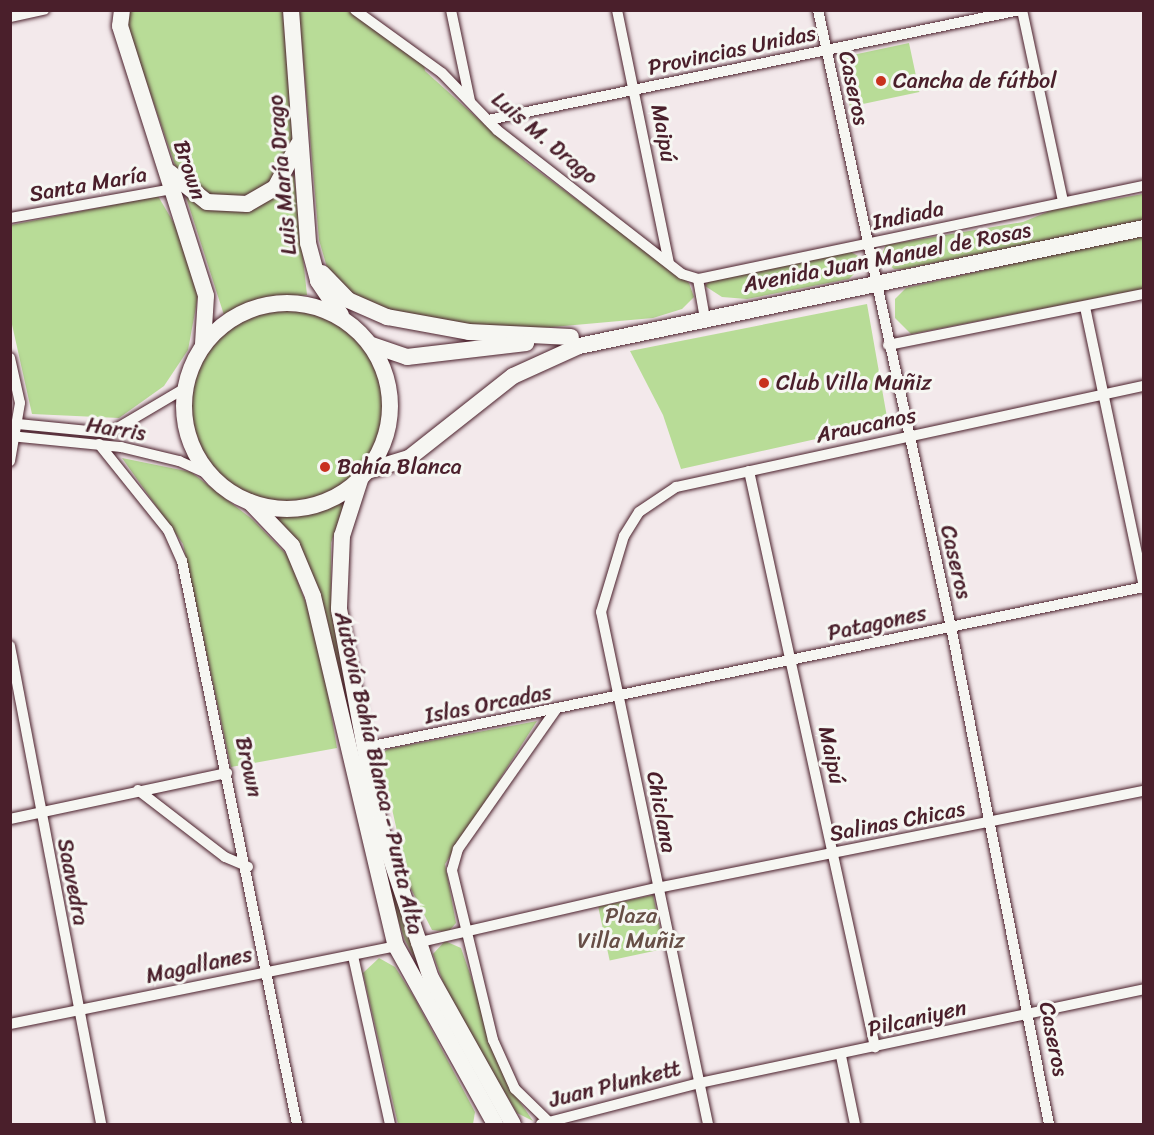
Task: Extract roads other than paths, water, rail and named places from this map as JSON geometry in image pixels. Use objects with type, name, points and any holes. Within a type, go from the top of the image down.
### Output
[{"type":"main road","name":"Luis María Drago","points":[[291,10],[308,243],[323,291],[350,324]]},
{"type":"main road","name":"Brown","points":[[121,18],[206,296],[203,345]]},
{"type":"main road","points":[[166,169],[207,202],[247,204],[282,180],[300,137]]},
{"type":"main road","name":"Avenida Juan Manuel de Rosas","points":[[363,475],[415,454],[495,389],[537,363],[639,331],[1143,228]]},
{"type":"main road","points":[[308,243],[330,284],[367,310],[452,330],[571,337]]},
{"type":"main road","points":[[272,304],[307,304],[350,324],[367,340],[384,371],[390,406],[384,440],[363,475],[320,504],[296,509],[250,502],[211,475],[188,435],[185,388],[203,345],[238,314],[272,304]]},
{"type":"main road","name":"Avenida Juan Manuel de Rosas","points":[[367,340],[383,352],[407,357],[639,331]]},
{"type":"main road","name":"Autovía Bahía Blanca - Punta Alta","points":[[363,475],[342,536],[338,591],[363,748],[382,834],[416,943],[465,1045],[513,1125]]},
{"type":"main road","name":"Autovía Bahía Blanca - Punta Alta","points":[[250,502],[292,546],[313,596],[396,946],[495,1125]]},
{"type":"street","points":[[10,17],[44,10]]},
{"type":"street","points":[[112,10],[121,18]]},
{"type":"street","name":"Luis M. Drago","points":[[354,10],[442,73],[488,120],[682,274]]},
{"type":"street","points":[[451,10],[470,101]]},
{"type":"street","name":"Maipú","points":[[617,10],[636,90],[669,263]]},
{"type":"street","name":"Caseros","points":[[818,10],[907,436],[951,627],[1029,1013],[1049,1125]]},
{"type":"street","points":[[1021,10],[1063,202]]},
{"type":"street","name":"Provincias Unidas","points":[[488,120],[1021,10]]},
{"type":"street","name":"Indiada","points":[[682,274],[698,279],[1143,186]]},
{"type":"street","name":"Santa María","points":[[10,218],[172,189]]},
{"type":"street","points":[[698,279],[705,317]]},
{"type":"street","points":[[888,345],[1143,294]]},
{"type":"street","points":[[1085,307],[1143,586]]},
{"type":"street","points":[[10,358],[20,403],[10,461]]},
{"type":"street","name":"Araucanos","points":[[639,512],[676,487],[1143,386]]},
{"type":"street","name":"Harris","points":[[18,424],[109,433],[185,388]]},
{"type":"street","name":"Harris","points":[[13,436],[99,444],[179,461],[211,475]]},
{"type":"street","name":"Brown","points":[[99,444],[168,530],[182,561],[248,867],[297,1125]]},
{"type":"street","name":"Maipú","points":[[749,471],[875,1047]]},
{"type":"street","name":"Chiclana","points":[[639,512],[612,565],[601,612],[708,1125]]},
{"type":"street","name":"Patagones","points":[[619,695],[792,662],[1143,586]]},
{"type":"street","name":"Saavedra","points":[[10,646],[101,1125]]},
{"type":"street","name":"Islas Orcadas","points":[[363,748],[555,711],[619,695]]},
{"type":"street","points":[[544,1122],[515,1089],[501,1060],[464,933],[453,862],[555,711]]},
{"type":"street","points":[[10,819],[138,790],[227,773]]},
{"type":"street","points":[[138,790],[225,857],[248,867]]},
{"type":"street","name":"Salinas Chicas","points":[[657,888],[1143,791]]},
{"type":"street","points":[[416,943],[657,888]]},
{"type":"street","name":"Magallanes","points":[[10,1024],[396,946]]},
{"type":"street","points":[[353,956],[390,1125]]},
{"type":"street","name":"Pilcaniyen","points":[[699,1083],[840,1056],[1143,988]]},
{"type":"street","points":[[840,1056],[855,1125]]},
{"type":"street","name":"Juan Plunkett","points":[[544,1122],[699,1083]]},
{"type":"place","name":"Cancha de fútbol","points":[[881,81]]},
{"type":"place","name":"Club Villa Muñiz","points":[[764,383]]},
{"type":"place","name":"Bahía Blanca","points":[[325,467]]},
{"type":"park label","name":"Plaza Villa Muñiz","points":[[631,928]]}]
